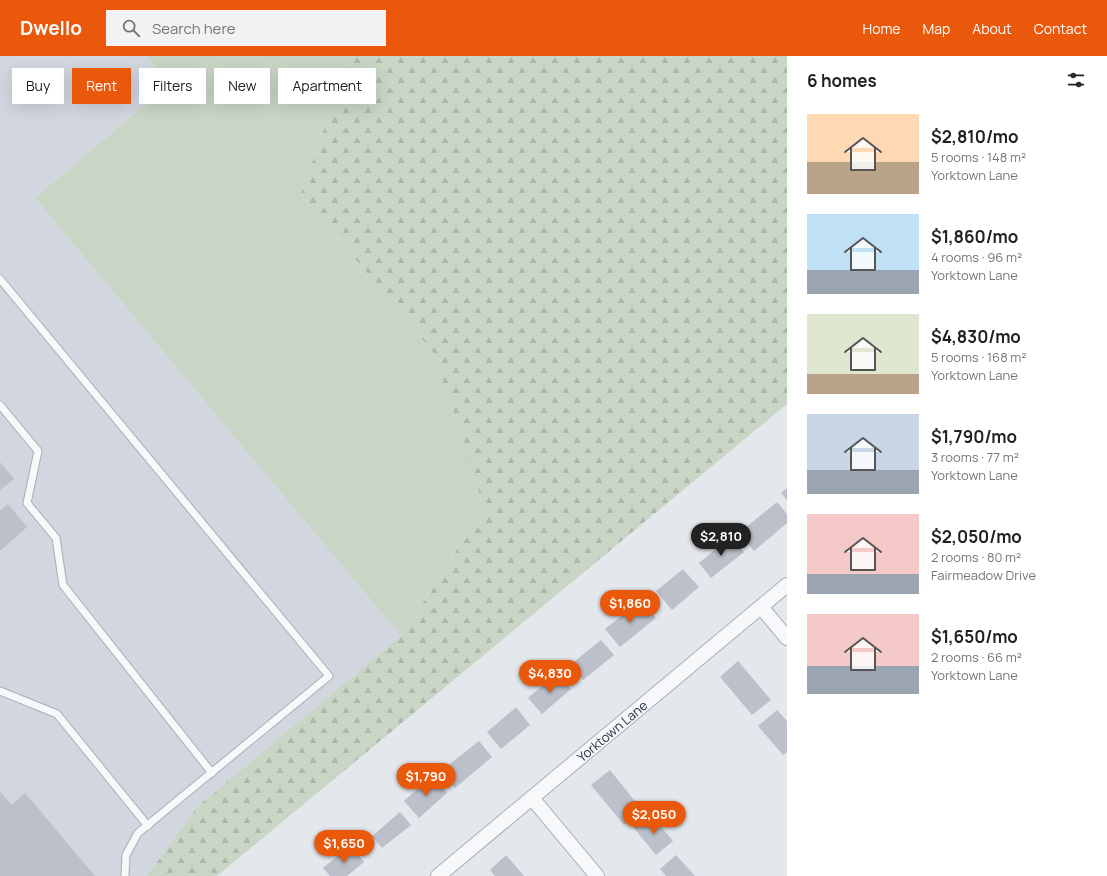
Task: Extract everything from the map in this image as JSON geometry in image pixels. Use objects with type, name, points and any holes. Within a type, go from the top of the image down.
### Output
[{"type":"street","name":"Yorktown Lane","points":[[438,876],[787,585]]},
{"type":"street","points":[[761,607],[787,638]]},
{"type":"street","points":[[532,798],[597,876]]},
{"type":"lane","points":[[0,279],[329,676],[138,833],[126,854],[125,876]]},
{"type":"lane","points":[[0,405],[38,451],[27,503],[56,538],[63,585],[212,773]]},
{"type":"lane","points":[[0,691],[57,714],[148,826]]},
{"type":"shaded area","points":[[0,56],[146,56],[156,68],[139,68],[139,104],[145,104],[35,198],[401,636],[198,806],[147,876],[0,876]]},
{"type":"green space","points":[[146,56],[350,56],[346,68],[278,68],[278,104],[333,104],[301,194],[433,352],[484,508],[401,636],[35,198],[145,104],[206,104],[206,68],[156,68]]},
{"type":"green space","points":[[350,56],[787,56],[787,404],[217,876],[147,876],[198,806],[401,636],[484,508],[433,352],[301,194],[333,104],[376,104],[376,68],[346,68]]},
{"type":"building","points":[[0,462],[14,479],[0,490]]},
{"type":"building","points":[[787,488],[787,500],[781,493]]},
{"type":"building","points":[[777,502],[787,514],[787,523],[754,551],[739,533]]},
{"type":"building","points":[[8,504],[27,527],[0,551],[0,511]]},
{"type":"building","points":[[731,536],[744,552],[711,578],[699,563]]},
{"type":"building","points":[[683,569],[699,587],[672,610],[656,591]]},
{"type":"building","points":[[641,600],[656,618],[620,647],[605,629]]},
{"type":"building","points":[[601,640],[614,655],[583,680],[570,665]]},
{"type":"building","points":[[738,661],[771,700],[752,715],[720,677]]},
{"type":"building","points":[[557,673],[571,689],[542,714],[528,698]]},
{"type":"building","points":[[516,707],[530,725],[501,749],[487,732]]},
{"type":"building","points":[[777,710],[787,721],[787,752],[783,755],[758,726]]},
{"type":"building","points":[[479,741],[492,757],[455,788],[441,771]]},
{"type":"building","points":[[610,770],[642,810],[624,825],[591,785]]},
{"type":"building","points":[[432,776],[447,793],[419,818],[404,801]]},
{"type":"building","points":[[0,792],[12,805],[25,793],[95,876],[0,876]]},
{"type":"building","points":[[400,812],[411,825],[382,848],[372,836]]},
{"type":"building","points":[[651,815],[673,841],[656,855],[634,828]]},
{"type":"building","points":[[350,846],[364,862],[347,876],[330,876],[323,868]]},
{"type":"building","points":[[506,855],[524,876],[495,876],[490,870]]},
{"type":"building","points":[[676,855],[695,876],[666,876],[660,869]]}]
